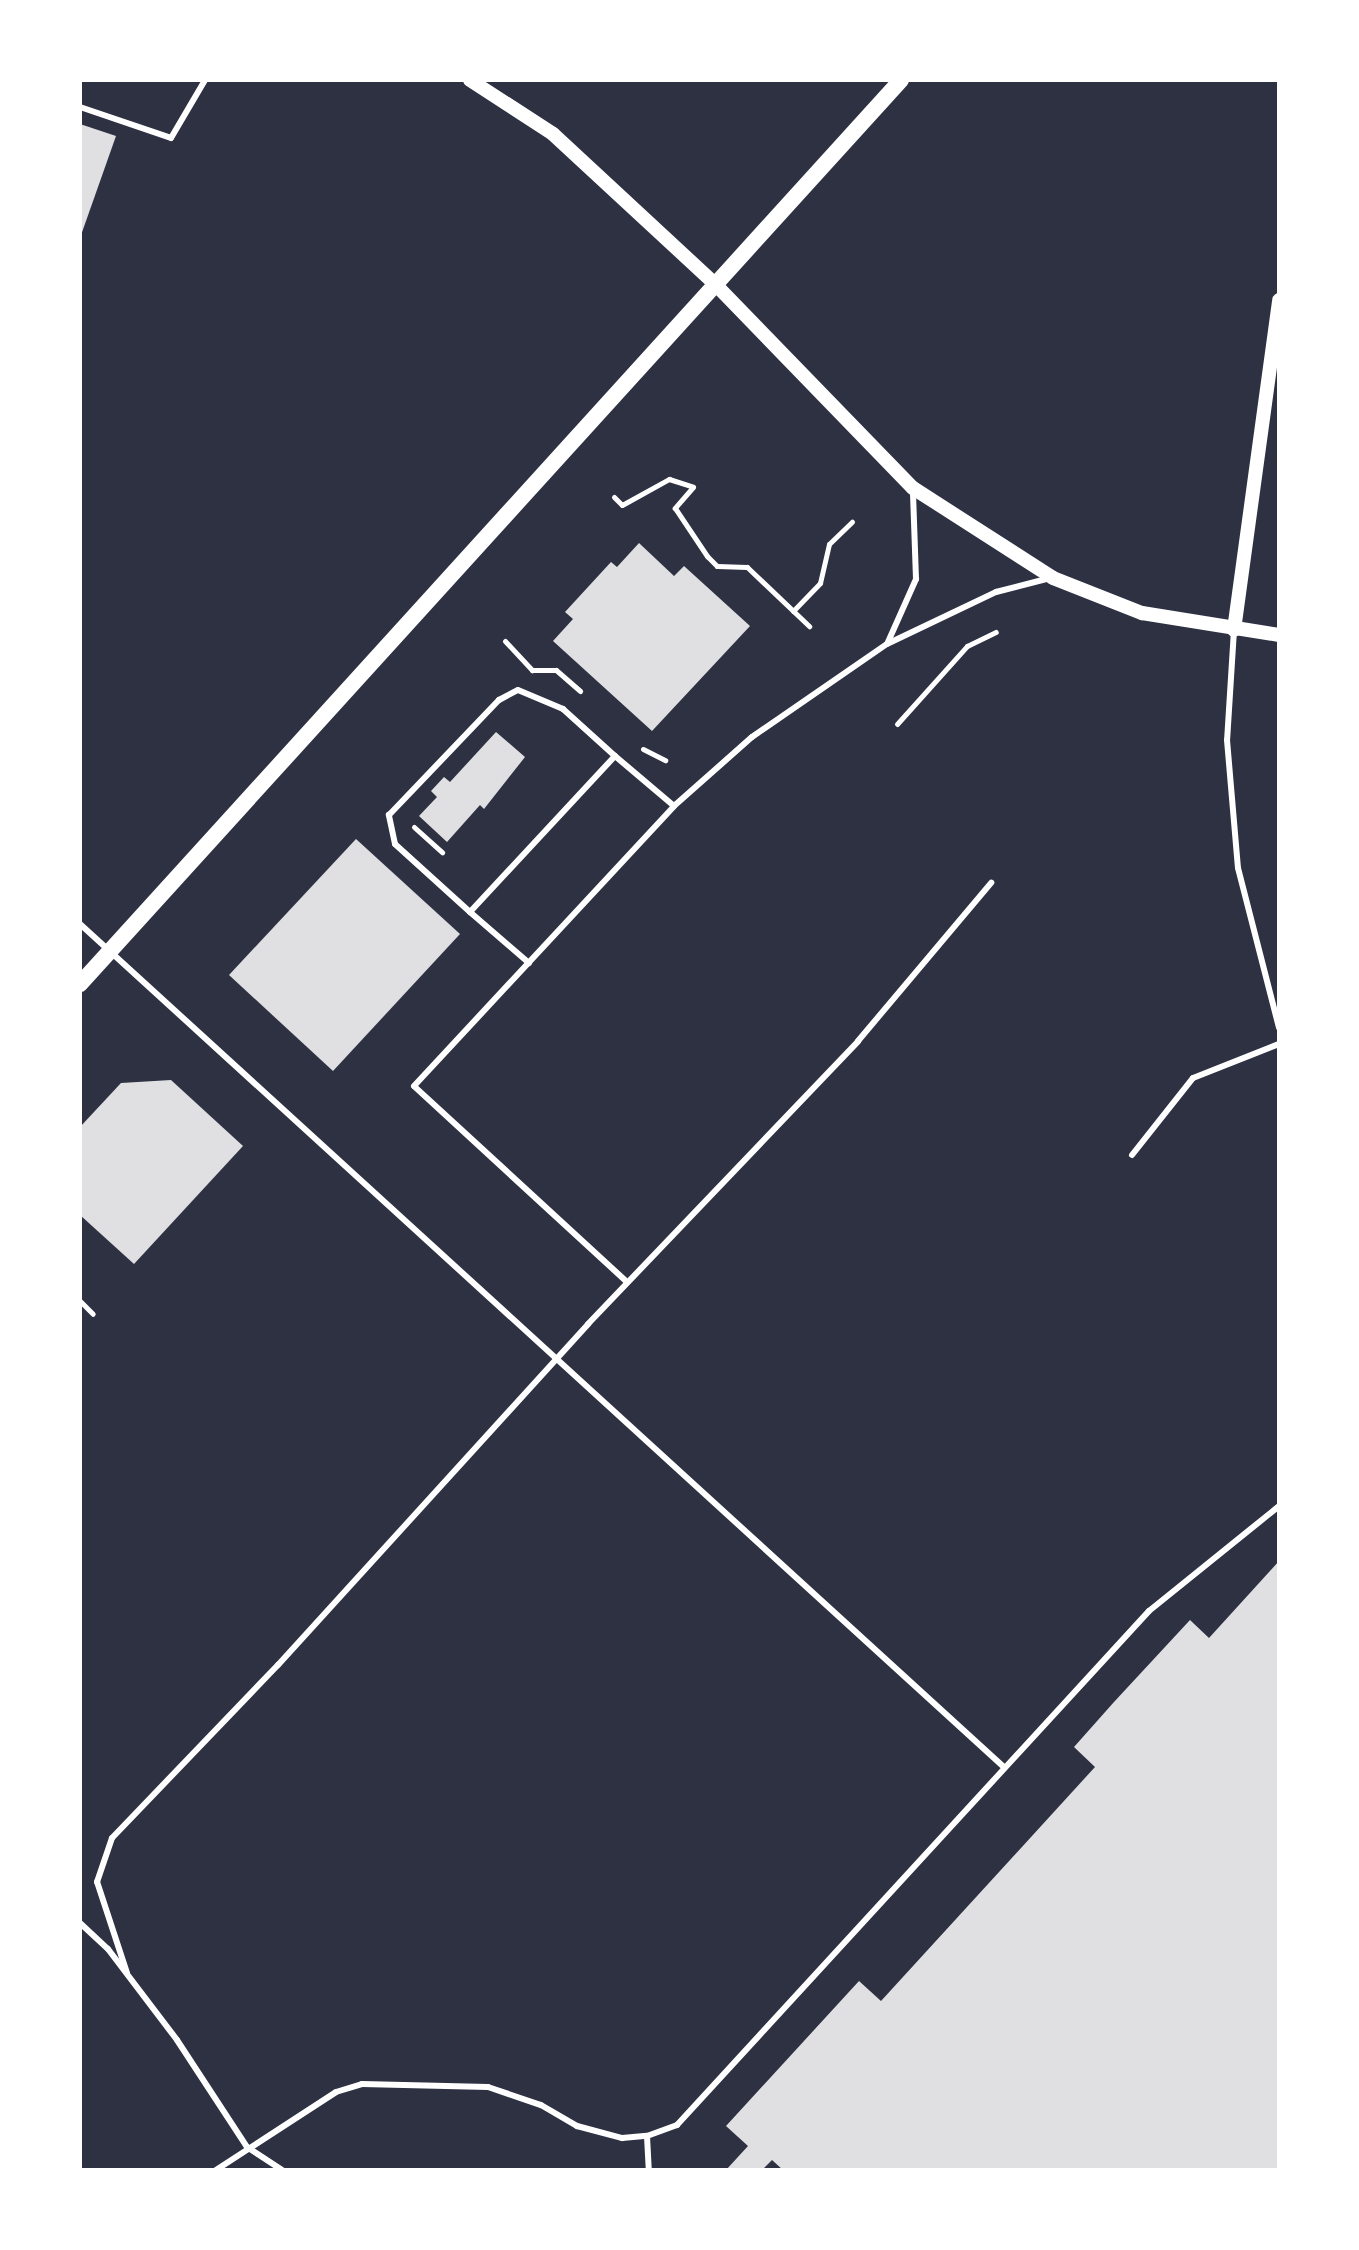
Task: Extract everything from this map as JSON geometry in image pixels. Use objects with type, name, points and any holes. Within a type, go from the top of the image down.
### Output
[{"type":"main road","points":[[80,984],[901,80]]},
{"type":"street","points":[[470,80],[553,134],[716,285],[913,488],[1053,578],[1142,613],[1279,635]]},
{"type":"street","points":[[1234,630],[1279,300]]},
{"type":"lane","points":[[80,107],[171,138],[205,80]]},
{"type":"lane","points":[[887,644],[916,579],[913,488]]},
{"type":"lane","points":[[627,1282],[414,1086],[674,806],[752,737],[887,644],[996,592],[1053,578]]},
{"type":"lane","points":[[1234,630],[1227,740],[1238,868],[1279,1028]]},
{"type":"lane","points":[[529,963],[395,844],[389,815],[499,700],[518,690],[563,709],[674,806]]},
{"type":"lane","points":[[470,912],[615,756]]},
{"type":"lane","points":[[127,1973],[97,1882],[112,1838],[278,1665],[555,1358],[858,1041],[991,883]]},
{"type":"lane","points":[[80,924],[108,953],[1004,1767]]},
{"type":"lane","points":[[1132,1155],[1193,1078],[1279,1044]]},
{"type":"lane","points":[[216,2170],[336,2092],[362,2084],[488,2087],[541,2105],[603,2135],[647,2136],[677,2125],[1149,1611],[1279,1506]]},
{"type":"lane","points":[[80,1923],[127,1973],[247,2147],[282,2170]]},
{"type":"lane","points":[[647,2136],[649,2170]]},
{"type":"path","points":[[614,497],[622,505],[669,479],[693,487],[675,508],[707,556],[717,566],[747,567],[809,626]]},
{"type":"path","points":[[793,611],[820,583],[829,544],[852,522]]},
{"type":"path","points":[[897,724],[967,646],[996,632]]},
{"type":"path","points":[[407,821],[442,852]]},
{"type":"path","points":[[80,1301],[93,1314]]},
{"type":"building","points":[[80,124],[116,136],[80,238]]},
{"type":"building","points":[[639,543],[674,576],[684,566],[750,626],[652,731],[553,641],[573,619],[565,612],[611,562],[617,567]]},
{"type":"building","points":[[496,732],[525,757],[484,809],[480,805],[447,842],[419,816],[437,797],[431,791],[444,777],[450,782]]},
{"type":"building","points":[[356,839],[460,934],[333,1071],[229,975]]},
{"type":"building","points":[[171,1080],[243,1146],[134,1264],[80,1215],[80,1127],[121,1083]]},
{"type":"building","points":[[1279,1561],[1279,2170],[783,2170],[772,2160],[762,2170],[726,2170],[748,2146],[726,2126],[859,1981],[881,2001],[1095,1767],[1074,1747],[1114,1702],[1190,1620],[1209,1638]]}]
